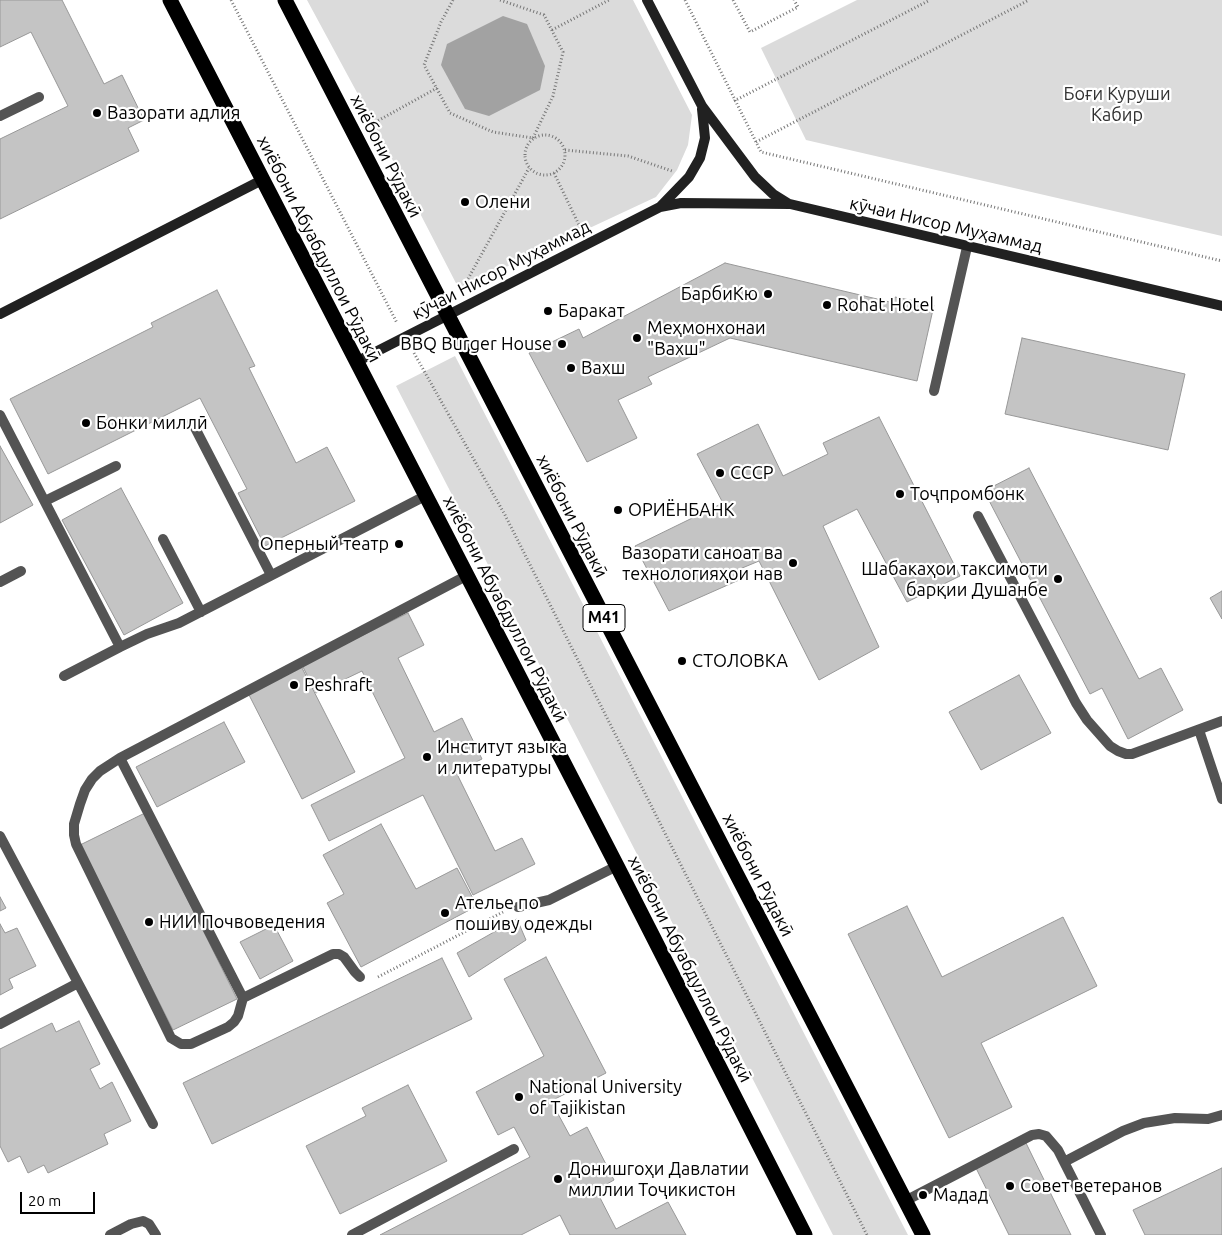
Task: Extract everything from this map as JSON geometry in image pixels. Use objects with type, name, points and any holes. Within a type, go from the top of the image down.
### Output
[{"type":"highway","name":"хиёбони Абуабдуллои Рӯдакӣ","points":[[171,0],[262,180],[617,866],[804,1235]]},
{"type":"highway","name":"хиёбони Рӯдакӣ","points":[[285,0],[923,1235]]},
{"type":"street","points":[[647,0],[702,106],[755,177],[774,194],[790,204]]},
{"type":"street","name":"кӯчаи Нисор Муҳаммад","points":[[660,207],[689,177],[700,158],[706,138],[702,106]]},
{"type":"street","points":[[0,314],[262,180]]},
{"type":"street","name":"кӯчаи Нисор Муҳаммад","points":[[356,362],[660,207],[694,202],[790,204],[1222,306]]},
{"type":"lane","points":[[0,116],[39,97]]},
{"type":"lane","points":[[934,392],[968,247]]},
{"type":"lane","points":[[0,415],[120,646]]},
{"type":"lane","points":[[192,422],[271,576]]},
{"type":"lane","points":[[45,501],[116,466]]},
{"type":"lane","points":[[64,676],[120,646],[179,623],[425,496]]},
{"type":"lane","points":[[978,516],[1076,703],[1087,720],[1110,746],[1126,754],[1132,754],[1222,722]]},
{"type":"lane","points":[[162,539],[201,612]]},
{"type":"lane","points":[[0,582],[21,571]]},
{"type":"lane","points":[[120,758],[243,998],[238,1016],[234,1022],[228,1027],[190,1044],[182,1044],[171,1038],[76,844],[74,824],[80,804],[92,779],[100,771],[120,758],[466,576]]},
{"type":"lane","points":[[1199,730],[1222,799]]},
{"type":"lane","points":[[0,836],[153,1124]]},
{"type":"lane","points":[[518,907],[549,900],[617,866]]},
{"type":"lane","points":[[243,998],[333,954],[339,954],[344,957],[354,972],[360,977]]},
{"type":"lane","points":[[0,1024],[78,983]]},
{"type":"lane","points":[[1064,1162],[1123,1131],[1144,1123],[1176,1118],[1208,1119],[1222,1115]]},
{"type":"lane","points":[[905,1201],[1032,1135],[1039,1134],[1046,1136],[1052,1141],[1101,1235]]},
{"type":"lane","points":[[352,1235],[514,1149]]},
{"type":"lane","points":[[110,1235],[131,1224],[144,1221],[149,1224],[156,1235]]},
{"type":"path","points":[[230,0],[404,337],[505,515],[867,1235]]},
{"type":"path","points":[[453,0],[440,22],[424,65],[450,113],[493,132],[533,138],[539,135],[552,136],[558,139],[565,150],[566,157],[560,170],[554,173],[540,175],[528,168],[524,154],[525,148],[533,138],[553,96],[562,52],[544,15],[500,0]]},
{"type":"path","points":[[552,30],[609,0]]},
{"type":"path","points":[[685,0],[761,152],[1222,261]]},
{"type":"path","points":[[733,0],[750,32],[798,7],[794,0]]},
{"type":"path","points":[[734,101],[930,0]]},
{"type":"path","points":[[756,142],[1029,0]]},
{"type":"path","points":[[354,134],[437,88]]},
{"type":"path","points":[[565,150],[628,156],[689,177]]},
{"type":"path","points":[[447,316],[528,168]]},
{"type":"path","points":[[554,173],[588,244]]},
{"type":"path","points":[[360,977],[380,977],[492,917],[518,907]]},
{"type":"green space","points":[[307,0],[633,0],[692,115],[688,145],[677,170],[656,197],[459,289],[374,124]]},
{"type":"green space","name":"Боғи Куруши Кабир","points":[[857,0],[1222,0],[1222,236],[806,140],[761,48]]},
{"type":"green space","points":[[455,356],[908,1235],[833,1235],[396,386]]},
{"type":"shaded area","points":[[503,16],[527,24],[545,66],[540,90],[489,116],[465,109],[441,65],[447,44]]},
{"type":"building","name":"Вазорати адлия","points":[[0,0],[62,0],[104,84],[122,75],[144,120],[128,128],[139,151],[0,219],[0,139],[68,106],[31,32],[0,47]]},
{"type":"building","points":[[725,263],[894,303],[895,297],[934,305],[917,381],[730,338],[648,377],[652,384],[618,400],[637,438],[587,462],[529,353],[579,329],[583,338]]},
{"type":"building","name":"Бонки миллӣ","points":[[217,290],[255,366],[249,368],[296,463],[327,447],[355,501],[265,546],[238,493],[247,489],[200,398],[48,474],[10,399],[153,327],[151,323]]},
{"type":"building","points":[[1022,338],[1185,374],[1168,450],[1005,414]]},
{"type":"building","points":[[879,417],[960,576],[907,602],[857,509],[823,526],[879,647],[819,680],[759,561],[735,571],[739,580],[669,611],[635,546],[723,503],[697,454],[758,424],[783,476],[828,454],[823,443]]},
{"type":"building","points":[[0,446],[33,505],[0,523]]},
{"type":"building","name":"Шабакаҳои таксимоти барқии Душанбе","points":[[1029,468],[1139,679],[1161,668],[1183,710],[1128,739],[1102,688],[1090,694],[984,491]]},
{"type":"building","points":[[121,488],[183,603],[124,635],[62,520]]},
{"type":"building","points":[[1222,591],[1222,619],[1210,598]]},
{"type":"building","points":[[408,613],[424,645],[398,658],[434,732],[462,718],[482,759],[456,772],[495,851],[522,838],[535,864],[473,895],[423,795],[329,841],[311,805],[405,758],[362,671],[316,693],[302,665]]},
{"type":"building","points":[[301,666],[355,772],[302,799],[248,693]]},
{"type":"building","points":[[1019,675],[1051,733],[981,770],[949,712]]},
{"type":"building","points":[[224,722],[245,762],[157,807],[136,767]]},
{"type":"building","points":[[145,813],[237,999],[173,1030],[80,845]]},
{"type":"building","points":[[381,824],[416,889],[457,868],[477,906],[361,967],[327,903],[344,894],[323,855]]},
{"type":"building","points":[[0,897],[6,908],[0,911]]},
{"type":"building","points":[[907,906],[942,977],[1063,917],[1097,986],[981,1043],[1012,1107],[949,1138],[848,934]]},
{"type":"building","points":[[517,919],[526,940],[469,977],[457,953]]},
{"type":"building","points":[[0,924],[5,933],[17,928],[36,966],[9,979],[13,988],[0,995]]},
{"type":"building","points":[[274,925],[293,961],[260,979],[240,942]]},
{"type":"building","name":"National University of Tajikistan","points":[[546,957],[606,1073],[551,1101],[570,1136],[587,1127],[614,1180],[596,1190],[616,1229],[668,1202],[686,1235],[570,1235],[560,1215],[521,1235],[380,1235],[530,1157],[514,1127],[498,1135],[476,1092],[544,1056],[504,979]]},
{"type":"building","points":[[442,958],[472,1019],[212,1144],[183,1083]]},
{"type":"building","points":[[79,1021],[100,1064],[90,1069],[100,1089],[112,1082],[131,1121],[104,1134],[108,1144],[48,1173],[44,1165],[28,1173],[20,1156],[8,1162],[0,1146],[0,1049],[52,1023],[56,1032]]},
{"type":"building","points":[[408,1085],[447,1161],[340,1214],[306,1146],[366,1116],[362,1108]]},
{"type":"building","points":[[1026,1143],[1071,1235],[1009,1235],[976,1168]]},
{"type":"building","points":[[1222,1168],[1222,1235],[1145,1235],[1133,1210]]},
{"type":"place","name":"Вазорати адлия","points":[[97,113]]},
{"type":"place","name":"Олени","points":[[465,202]]},
{"type":"place","name":"БарбиКю","points":[[768,294]]},
{"type":"place","name":"Rohat Hotel","points":[[827,305]]},
{"type":"place","name":"Баракат","points":[[548,311]]},
{"type":"place","name":"Меҳмонхонаи \"Вахш\"","points":[[637,338]]},
{"type":"place","name":"BBQ Burger House","points":[[562,344]]},
{"type":"place","name":"Вахш","points":[[571,368]]},
{"type":"place","name":"Бонки миллӣ","points":[[86,423]]},
{"type":"place","name":"СССР","points":[[720,473]]},
{"type":"place","name":"Тоҷпромбонк","points":[[900,494]]},
{"type":"place","name":"ОРИЁНБАНК","points":[[618,510]]},
{"type":"place","name":"Оперный театр","points":[[399,544]]},
{"type":"place","name":"Вазорати саноат ва технологияҳои нав","points":[[793,563]]},
{"type":"place","name":"Шабакаҳои таксимоти барқии Душанбе","points":[[1058,579]]},
{"type":"place","name":"СТОЛОВКА","points":[[682,661]]},
{"type":"place","name":"Peshraft","points":[[294,685]]},
{"type":"place","name":"Институт языка и литературы","points":[[427,757]]},
{"type":"place","name":"Ателье по пошиву одежды","points":[[445,913]]},
{"type":"place","name":"НИИ Почвоведения","points":[[149,922]]},
{"type":"place","name":"National University of Tajikistan","points":[[519,1097]]},
{"type":"place","name":"Донишгоҳи Давлатии миллии Тоҷикистон","points":[[558,1179]]},
{"type":"place","name":"Совет ветеранов","points":[[1010,1186]]},
{"type":"place","name":"Мадад","points":[[923,1195]]}]
